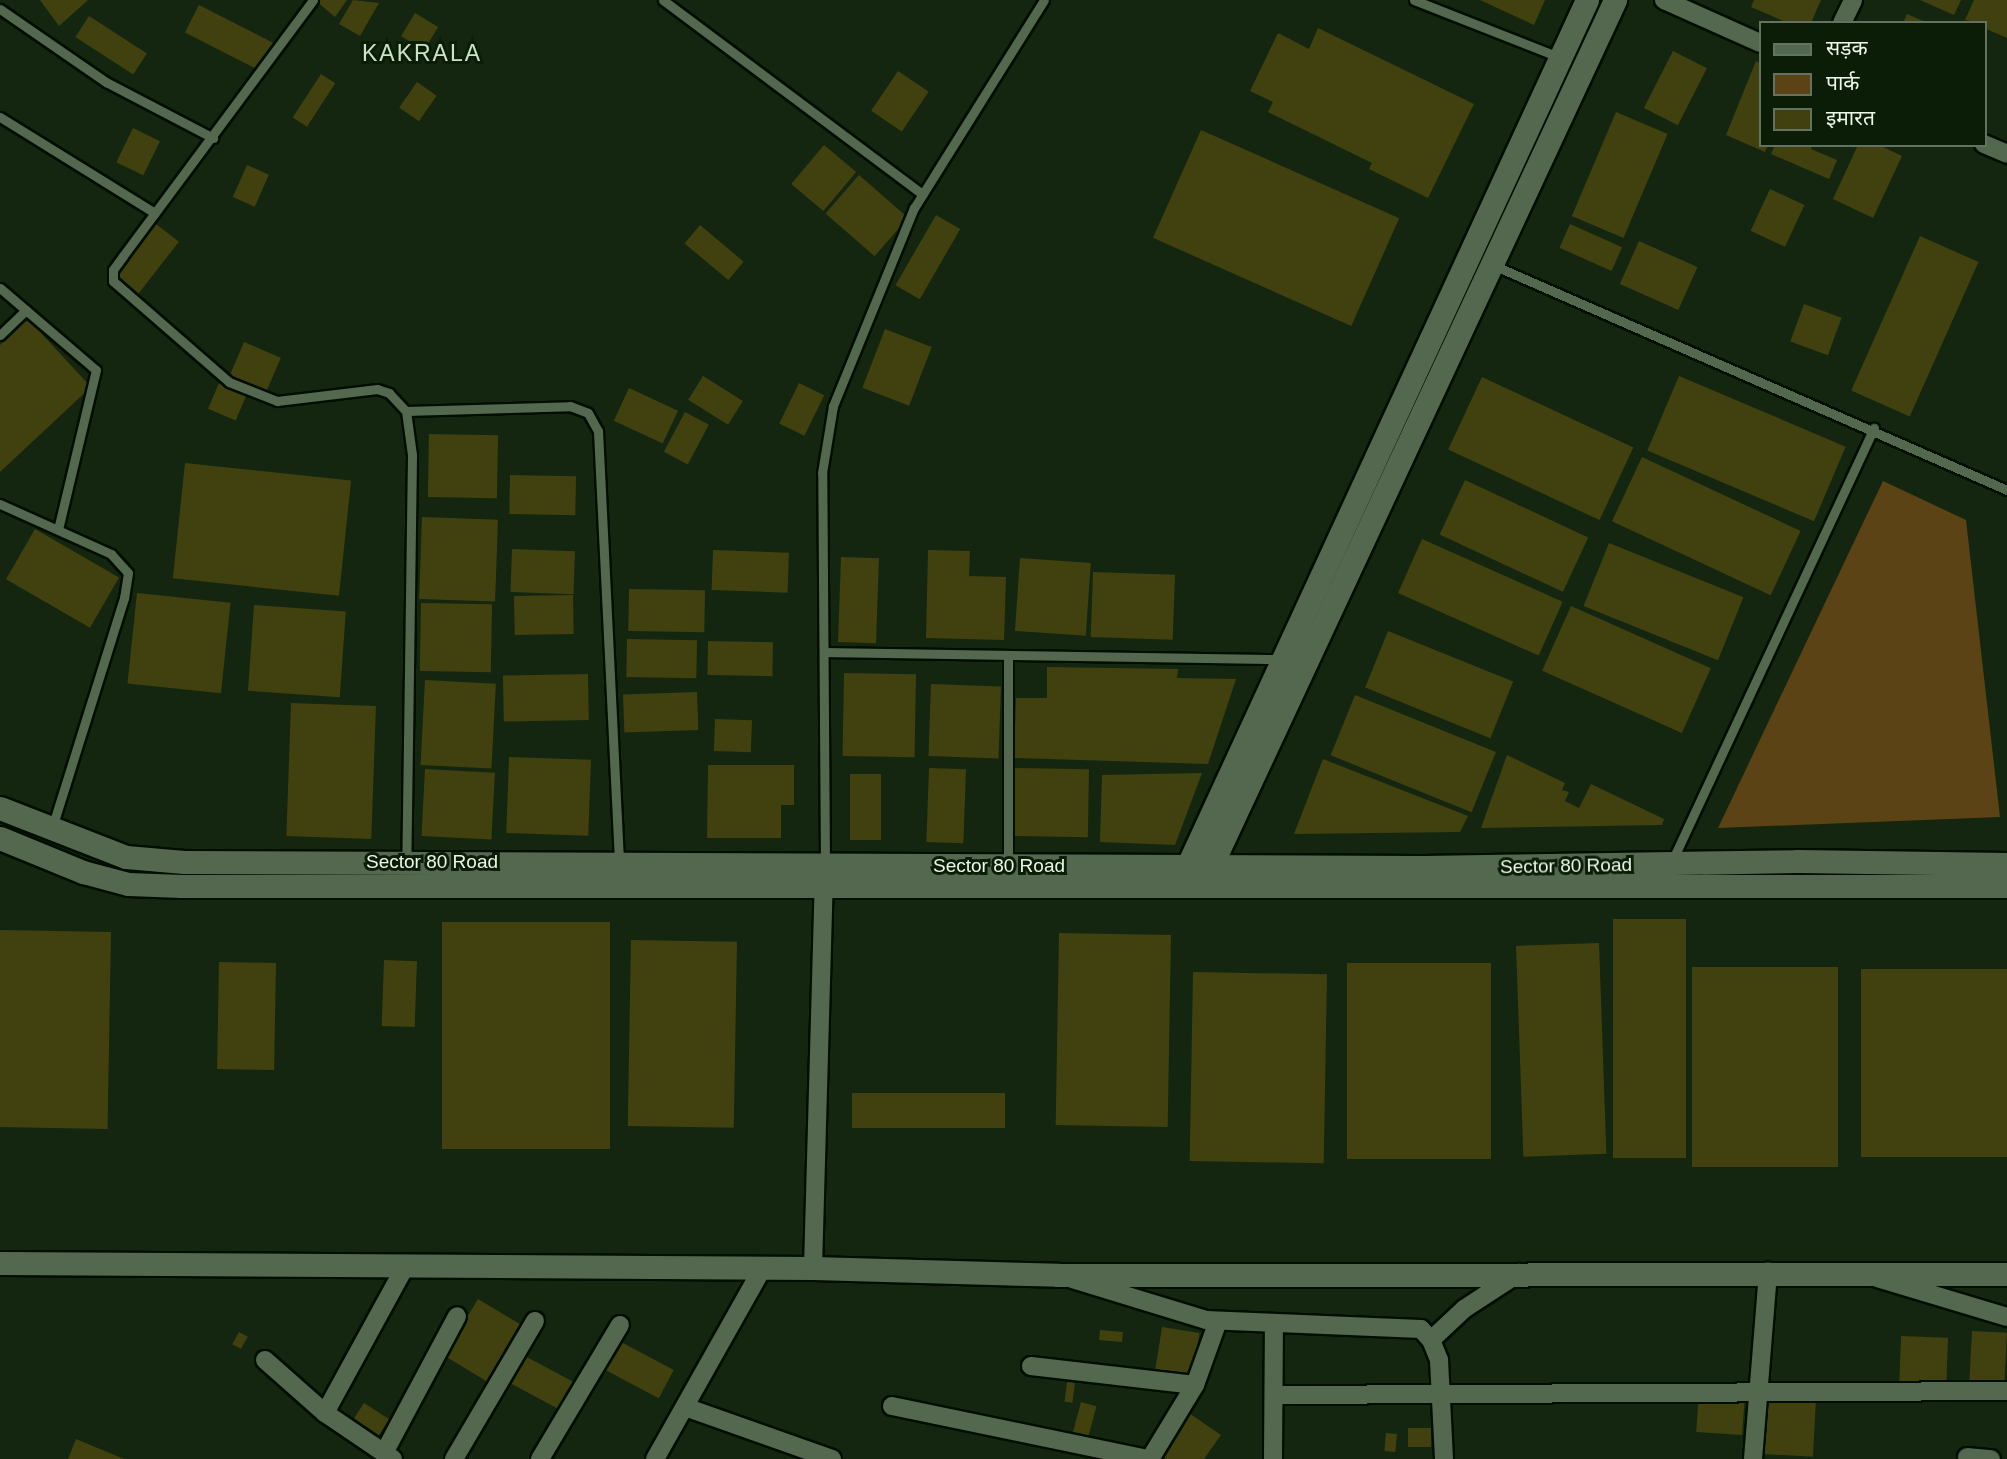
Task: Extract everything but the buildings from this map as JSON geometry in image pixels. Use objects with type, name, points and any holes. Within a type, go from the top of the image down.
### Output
[{"type":"street","points":[[1182,877],[1587,0]]},
{"type":"street","points":[[1206,877],[1615,0]]},
{"type":"street","points":[[1664,0],[1758,42]]},
{"type":"street","points":[[1843,21],[1853,0]]},
{"type":"street","points":[[1986,145],[2007,154]]},
{"type":"street","name":"Sector 80 Road","points":[[0,808],[126,857],[184,862],[618,863],[824,876],[1182,877],[1667,874],[2007,864]]},
{"type":"street","name":"Sector 80 Road","points":[[0,838],[83,872],[128,884],[407,887],[824,876],[1007,866],[1182,877]]},
{"type":"street","name":"Sector 80 Road","points":[[1667,874],[2007,886]]},
{"type":"street","points":[[813,1268],[824,876]]},
{"type":"street","points":[[0,1263],[813,1268],[1058,1275],[1768,1272],[2007,1274]]},
{"type":"street","points":[[325,1413],[406,1265]]},
{"type":"street","points":[[656,1459],[762,1269]]},
{"type":"street","points":[[1753,1459],[1768,1272]]},
{"type":"street","points":[[1860,1272],[2007,1317]]},
{"type":"street","points":[[1432,1340],[1464,1309],[1519,1273]]},
{"type":"street","points":[[1058,1275],[1218,1321],[1274,1326],[1403,1326],[1421,1329],[1432,1340],[1444,1394],[1444,1459]]},
{"type":"street","points":[[265,1360],[325,1413],[388,1456],[457,1316]]},
{"type":"street","points":[[454,1459],[535,1321]]},
{"type":"street","points":[[892,1406],[1149,1459],[1195,1385],[1218,1321]]},
{"type":"street","points":[[540,1459],[620,1325]]},
{"type":"street","points":[[1273,1459],[1276,1395],[1274,1326]]},
{"type":"street","points":[[1031,1366],[1195,1385]]},
{"type":"street","points":[[1276,1395],[2007,1391]]},
{"type":"street","points":[[685,1407],[832,1459]]},
{"type":"street","points":[[1967,1457],[1991,1459]]},
{"type":"lane","points":[[313,0],[113,270],[113,281],[229,382],[277,401],[377,389],[389,393],[406,411],[412,455],[405,862],[407,887]]},
{"type":"lane","points":[[663,0],[922,194]]},
{"type":"lane","points":[[824,876],[827,652],[824,442],[833,406],[922,194],[1044,0]]},
{"type":"lane","points":[[1414,0],[1560,58]]},
{"type":"lane","points":[[0,9],[106,82],[213,138]]},
{"type":"lane","points":[[0,117],[155,213]]},
{"type":"lane","points":[[1493,265],[1874,428],[2007,490]]},
{"type":"lane","points":[[0,288],[96,370],[58,530]]},
{"type":"lane","points":[[0,335],[26,310]]},
{"type":"lane","points":[[406,411],[570,406],[588,413],[598,431],[618,863]]},
{"type":"lane","points":[[1667,874],[1874,428]]},
{"type":"lane","points":[[0,504],[111,554],[128,573],[124,598],[51,830]]},
{"type":"lane","points":[[827,652],[1281,659]]},
{"type":"lane","points":[[1007,866],[1008,655]]},
{"type":"green space","points":[[1883,481],[1966,520],[2000,817],[1718,828]]},
{"type":"district","name":"KAKRALA","points":[[422,53]]}]
